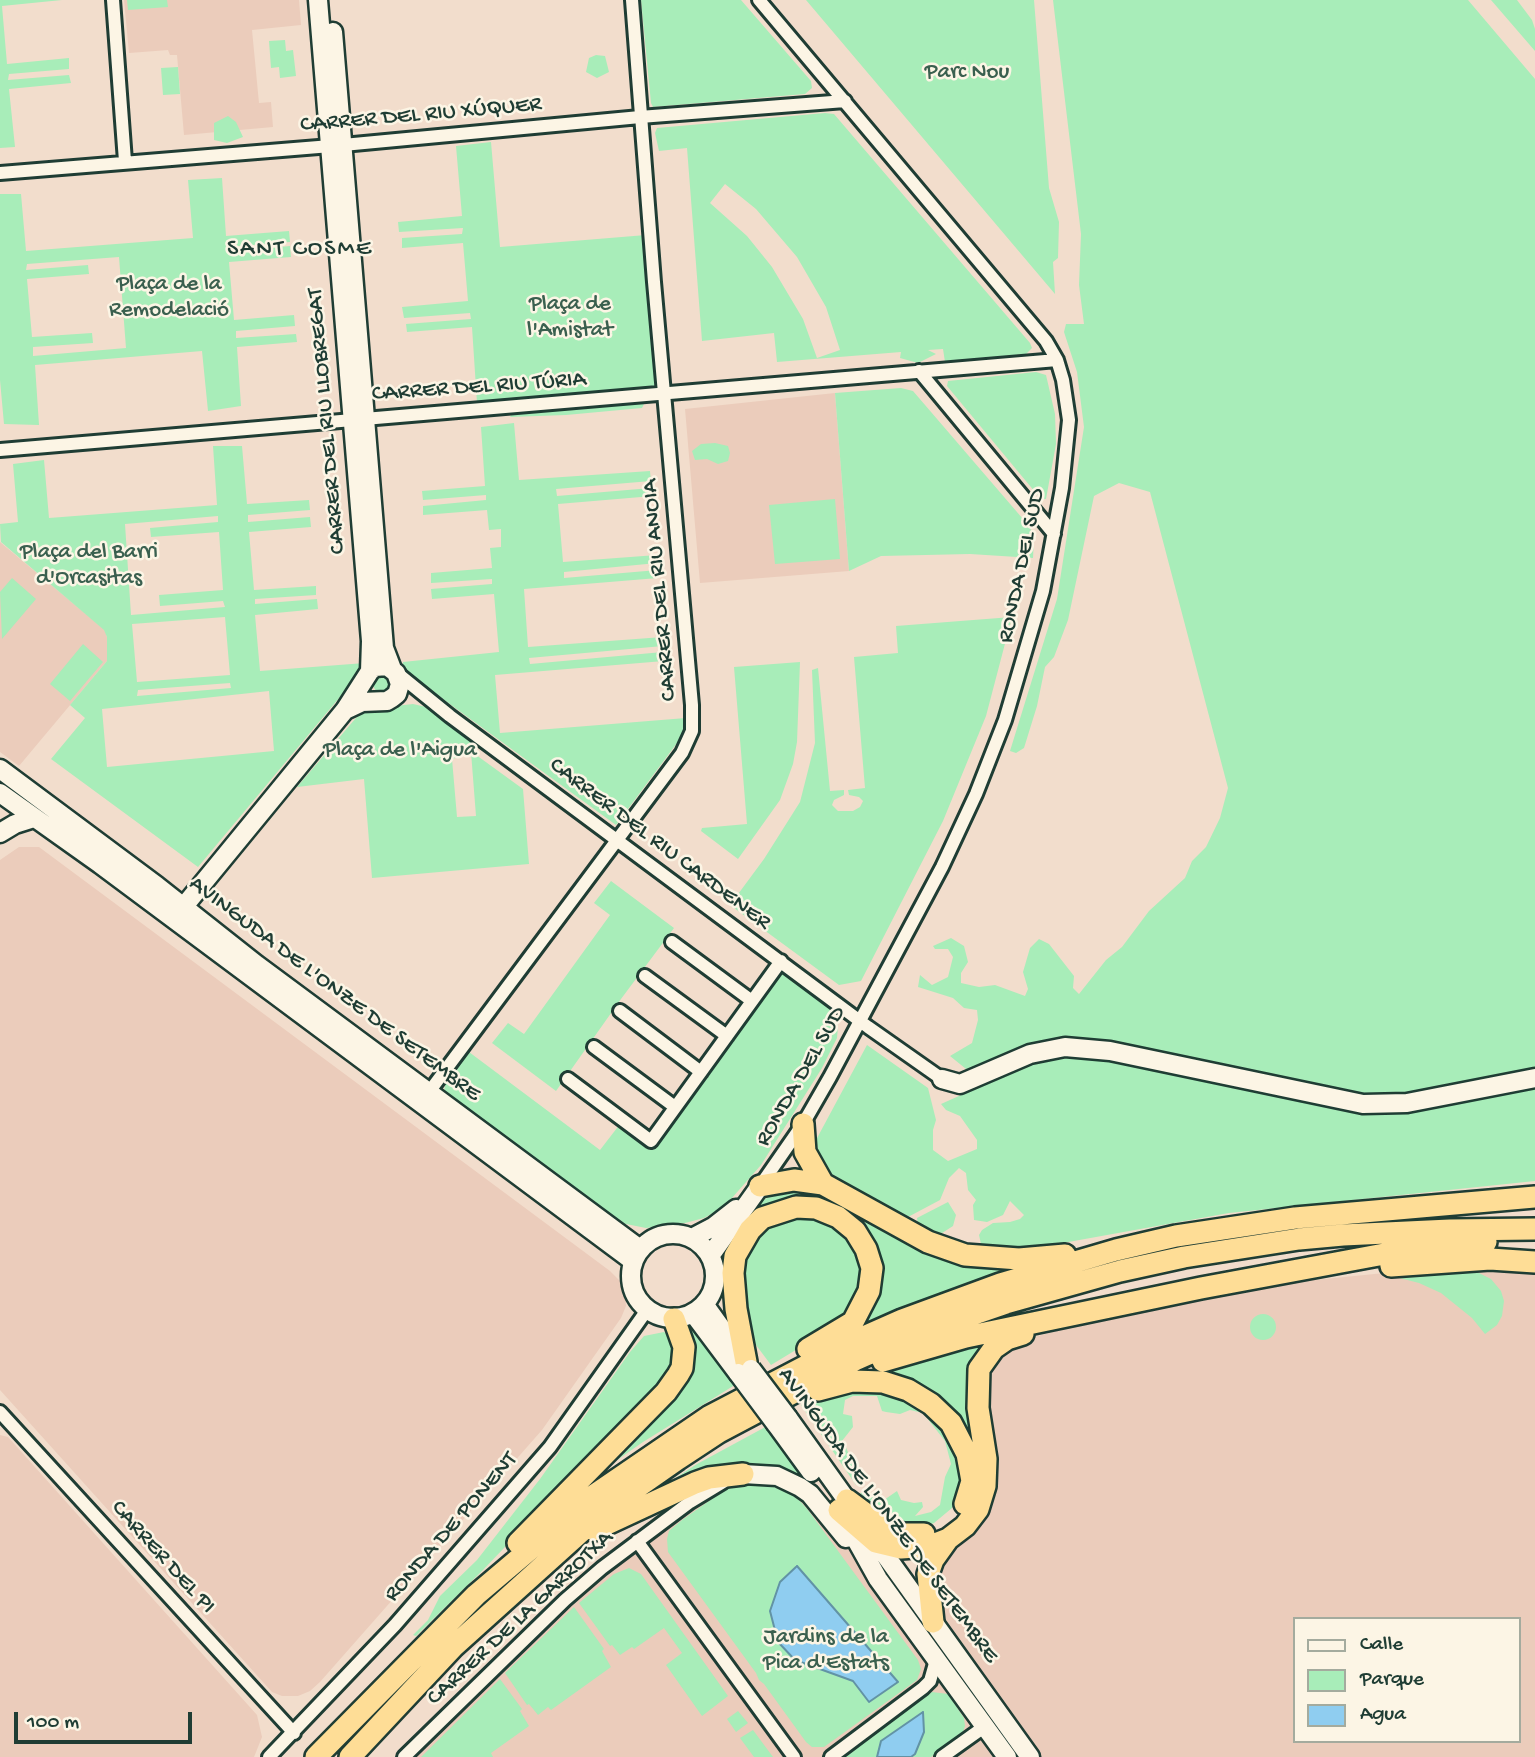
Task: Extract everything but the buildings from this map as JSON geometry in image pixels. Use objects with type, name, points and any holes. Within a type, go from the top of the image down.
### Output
[{"type":"highway","points":[[803,1124],[805,1152],[823,1184]]},
{"type":"highway","points":[[760,1186],[794,1180],[823,1184],[928,1242],[965,1255],[1019,1259],[1116,1250]]},
{"type":"highway","points":[[316,1757],[476,1595],[569,1515],[634,1466],[710,1416],[850,1343],[902,1320],[1000,1284],[1116,1250],[1176,1236],[1294,1217],[1535,1197]]},
{"type":"highway","points":[[634,1466],[642,1454],[667,1432],[853,1322],[869,1291],[872,1268],[866,1249],[855,1231],[838,1217],[816,1208],[796,1207],[779,1211],[762,1218],[739,1246],[733,1273],[745,1368]]},
{"type":"highway","points":[[350,1757],[453,1647],[605,1510],[719,1432],[809,1383],[907,1337],[1006,1303],[1120,1271],[1237,1248],[1343,1235],[1535,1229]]},
{"type":"highway","points":[[540,1567],[684,1466],[813,1392],[859,1370],[906,1353],[1016,1326],[1344,1261],[1440,1246],[1535,1240]]},
{"type":"highway","points":[[1267,1277],[1462,1260],[1535,1262]]},
{"type":"highway","points":[[476,1595],[502,1561],[540,1520],[666,1392],[682,1368],[690,1312]]},
{"type":"highway","points":[[933,1622],[929,1574],[933,1560],[948,1539],[971,1519],[978,1509],[985,1486],[986,1459],[977,1395],[979,1370],[983,1361],[1000,1343],[1067,1317]]},
{"type":"highway","points":[[813,1392],[838,1383],[867,1380],[908,1390],[931,1404],[951,1423],[967,1454],[972,1481],[970,1493],[960,1513],[936,1530],[914,1535],[894,1532],[842,1504]]},
{"type":"highway","points":[[594,1530],[695,1483],[709,1478],[743,1474]]},
{"type":"highway","points":[[842,1504],[876,1542],[913,1549],[948,1539]]},
{"type":"main road","name":"CARRER DEL RIU LLOBREGAT","points":[[318,0],[336,145],[359,418],[384,648],[394,671]]},
{"type":"main road","name":"CARRER DEL RIU LLOBREGAT","points":[[330,0],[336,145]]},
{"type":"main road","name":"CARRER DEL RIU LLOBREGAT","points":[[359,418],[371,641],[368,676]]},
{"type":"main road","points":[[178,913],[345,710],[368,676],[381,666],[394,671],[399,678],[399,689],[384,699],[353,704],[345,710]]},
{"type":"main road","points":[[368,676],[368,693],[384,699]]},
{"type":"main road","name":"AVINGUDA DE L'ONZE DE SETEMBRE","points":[[0,769],[178,913],[637,1255]]},
{"type":"main road","name":"AVINGUDA DE L'ONZE DE SETEMBRE","points":[[0,793],[178,913],[429,1092],[637,1255]]},
{"type":"main road","points":[[0,834],[15,824],[34,818]]},
{"type":"main road","points":[[942,1079],[960,1084],[1030,1054],[1065,1047],[1110,1051],[1363,1104],[1407,1103],[1535,1078]]},
{"type":"main road","points":[[692,1238],[725,1219],[760,1186]]},
{"type":"main road","points":[[710,1256],[760,1186]]},
{"type":"main road","points":[[678,1233],[692,1238],[701,1244],[710,1256],[716,1278],[713,1291],[690,1312],[661,1317],[647,1310],[634,1292],[631,1280],[637,1255],[654,1238],[666,1234],[678,1233]]},
{"type":"main road","name":"AVINGUDA DE L'ONZE DE SETEMBRE","points":[[690,1312],[745,1368],[842,1504],[878,1579],[983,1728],[1007,1757]]},
{"type":"main road","points":[[743,1474],[777,1476],[790,1480],[810,1494],[878,1579]]},
{"type":"main road","name":"AVINGUDA DE L'ONZE DE SETEMBRE","points":[[876,1542],[1030,1757]]},
{"type":"main road","points":[[983,1728],[990,1703]]},
{"type":"street","points":[[113,0],[125,161]]},
{"type":"street","name":"CARRER DEL RIU ANOIA","points":[[429,1092],[681,753],[692,731],[692,705],[632,0]]},
{"type":"street","name":"RONDA DEL SUD","points":[[759,0],[1046,341],[1057,360],[1067,399],[1069,420],[1054,534],[1043,591],[1018,680],[976,794],[942,867],[803,1124],[760,1186]]},
{"type":"street","name":"CARRER DEL RIU XÚQUER","points":[[0,173],[640,117],[845,102]]},
{"type":"street","name":"CARRER DEL RIU TÚRIA","points":[[0,450],[1057,360]]},
{"type":"street","points":[[919,371],[1054,534]]},
{"type":"street","name":"CARRER DEL RIU CARDENER","points":[[394,671],[617,840],[942,1079]]},
{"type":"street","name":"CARRER DEL RIU CARDENER","points":[[384,699],[415,696],[433,703]]},
{"type":"street","points":[[672,942],[752,1001]]},
{"type":"street","points":[[568,1079],[650,1141],[781,961]]},
{"type":"street","points":[[645,976],[727,1036]]},
{"type":"street","points":[[620,1011],[701,1072]]},
{"type":"street","points":[[594,1047],[675,1107]]},
{"type":"street","name":"RONDA DE PONENT","points":[[269,1757],[446,1568],[550,1447],[647,1310]]},
{"type":"street","name":"CARRER DEL PI","points":[[0,1412],[294,1733]]},
{"type":"street","name":"CARRER DE LA GARROTXA","points":[[404,1757],[565,1600],[637,1541],[705,1492],[743,1474]]},
{"type":"street","points":[[637,1541],[794,1757]]},
{"type":"street","points":[[831,1757],[923,1688],[930,1681],[936,1660]]},
{"type":"street","points":[[942,1757],[983,1728]]},
{"type":"shaded area","points":[[124,0],[299,0],[301,25],[252,30],[259,103],[271,102],[273,127],[184,135],[177,55],[170,55],[168,50],[129,53]]},
{"type":"shaded area","points":[[835,393],[849,571],[700,583],[685,409]]},
{"type":"shaded area","points":[[0,542],[105,630],[107,637],[107,661],[19,766],[0,752]]},
{"type":"shaded area","points":[[19,847],[39,847],[610,1271],[625,1291],[626,1306],[621,1318],[542,1430],[320,1682],[310,1691],[298,1696],[282,1696],[272,1692],[0,1390],[0,860]]},
{"type":"shaded area","points":[[1535,1258],[1535,1757],[1038,1757],[943,1619],[935,1595],[940,1564],[963,1536],[986,1370],[1013,1343],[1107,1317],[1199,1296],[1294,1282]]},
{"type":"shaded area","points":[[0,1435],[8,1437],[257,1715],[262,1737],[254,1757],[0,1757]]},
{"type":"shaded area","points":[[765,1474],[821,1507],[1001,1757],[403,1757],[565,1600],[705,1492]]},
{"type":"green space","points":[[0,0],[62,0],[2,6],[7,64],[69,58],[69,69],[9,74],[8,80],[69,75],[71,83],[9,89],[15,147],[0,148]]},
{"type":"green space","points":[[127,0],[167,0],[168,7],[128,10]]},
{"type":"green space","points":[[641,0],[741,0],[811,81],[812,88],[805,94],[653,107]]},
{"type":"green space","name":"Parc Nou","points":[[806,0],[1034,0],[1049,188],[1059,222],[1058,258],[1053,262],[1055,294]]},
{"type":"green space","points":[[1053,0],[1468,0],[1535,79],[1535,1071],[1401,1098],[1381,1099],[1279,1081],[1084,1039],[1054,1041],[971,1073],[950,1056],[972,1043],[978,1020],[977,1010],[964,1008],[953,998],[918,987],[920,975],[932,985],[948,977],[953,957],[948,949],[935,949],[933,946],[951,938],[964,946],[968,962],[961,973],[961,983],[979,987],[995,985],[1025,996],[1028,989],[1023,972],[1030,948],[1039,939],[1049,944],[1074,976],[1073,988],[1079,994],[1106,960],[1122,947],[1149,911],[1185,878],[1192,861],[1206,847],[1220,818],[1228,788],[1150,492],[1119,483],[1094,496],[1068,620],[1054,657],[1045,667],[1024,748],[1016,753],[1010,751],[1057,599],[1084,427],[1077,372],[1064,332],[1066,324],[1084,324],[1079,285],[1081,234]]},
{"type":"green space","points":[[1491,0],[1517,0],[1532,20],[1535,29],[1535,51]]},
{"type":"green space","points":[[285,40],[286,51],[293,50],[296,76],[280,78],[279,67],[271,68],[269,41]]},
{"type":"green space","points":[[596,55],[605,56],[609,72],[597,78],[586,72],[589,58]]},
{"type":"green space","points":[[178,67],[180,94],[163,95],[161,68]]},
{"type":"green space","points":[[834,114],[1032,348],[1026,354],[945,362],[943,349],[928,350],[936,354],[918,363],[900,358],[901,352],[777,362],[774,333],[702,341],[687,148],[659,151],[655,133],[657,128]],"holes":[[[725,184],[756,209],[797,257],[826,307],[840,350],[817,358],[803,319],[772,267],[747,236],[710,203]]]},
{"type":"green space","points":[[228,116],[236,122],[243,137],[227,143],[214,140],[214,123]]},
{"type":"green space","name":"Plaça de l'Amistat","points":[[491,142],[500,247],[646,235],[656,386],[477,403],[472,327],[407,332],[406,324],[471,319],[470,313],[404,318],[402,307],[468,301],[463,243],[402,248],[402,238],[462,234],[463,228],[399,232],[398,222],[462,216],[456,146]]},
{"type":"green space","name":"Plaça de la Remodelació","points":[[222,178],[226,236],[289,231],[290,242],[228,247],[228,252],[290,246],[291,257],[229,262],[234,320],[294,315],[295,326],[236,331],[236,338],[296,334],[297,342],[237,347],[241,406],[208,411],[202,351],[35,365],[39,425],[4,424],[0,380],[0,194],[21,194],[26,251],[193,238],[188,180]],"holes":[[[119,257],[126,348],[33,356],[33,347],[93,343],[92,333],[32,337],[27,279],[89,274],[88,265],[26,270],[27,264]]]},
{"type":"green space","points":[[1036,372],[1046,375],[1055,414],[1056,444],[1046,499],[1040,498],[947,386],[948,381]]},
{"type":"green space","points":[[901,388],[913,391],[1029,526],[1034,536],[1033,558],[970,554],[881,556],[849,571],[835,393]]},
{"type":"green space","points":[[646,400],[642,408],[510,417],[515,409]]},
{"type":"green space","points":[[514,423],[519,480],[650,471],[651,481],[556,489],[557,496],[651,488],[653,496],[558,504],[563,562],[657,555],[657,563],[564,572],[564,578],[658,570],[658,578],[524,589],[528,647],[663,637],[663,646],[529,658],[530,664],[663,652],[664,661],[495,675],[500,733],[686,718],[686,726],[680,739],[616,825],[403,670],[403,662],[499,652],[494,594],[432,599],[431,589],[492,584],[492,579],[431,583],[431,573],[492,568],[490,548],[501,547],[501,529],[489,530],[487,510],[423,515],[423,506],[486,500],[486,495],[423,500],[422,491],[485,486],[481,427]]},
{"type":"green space","points":[[701,444],[728,446],[728,461],[718,464],[707,459],[695,460],[692,451]]},
{"type":"green space","name":"Plaça del Barri d'Orcasitas","points":[[213,446],[242,446],[247,504],[309,500],[310,510],[248,515],[248,522],[310,517],[311,527],[249,532],[254,590],[316,586],[316,595],[255,599],[255,604],[317,599],[318,609],[255,615],[260,671],[365,663],[365,667],[198,867],[51,759],[85,718],[70,705],[107,661],[107,637],[104,630],[1,542],[0,524],[18,522],[13,464],[44,460],[49,518],[217,505]],"holes":[[[218,516],[218,522],[150,528],[151,537],[219,532],[223,590],[159,595],[160,606],[223,601],[225,607],[131,615],[125,524]],[[225,617],[230,675],[137,682],[132,624]],[[230,683],[231,688],[137,696],[138,690]],[[269,691],[274,751],[107,767],[102,709]]]},
{"type":"green space","points":[[835,499],[840,559],[775,564],[769,505]]},
{"type":"green space","points":[[12,578],[36,599],[2,639],[0,592]]},
{"type":"green space","points":[[1012,617],[986,716],[943,821],[861,981],[839,985],[730,905],[764,859],[800,802],[815,743],[812,670],[818,668],[830,791],[844,790],[844,795],[834,800],[832,805],[838,811],[853,811],[860,807],[863,801],[859,797],[849,795],[848,790],[865,788],[854,657],[898,653],[896,626]]},
{"type":"green space","points":[[83,644],[103,662],[70,701],[50,684]]},
{"type":"green space","points":[[800,662],[797,742],[793,764],[780,800],[738,859],[701,831],[702,828],[747,824],[734,667]]},
{"type":"green space","points":[[382,675],[388,678],[391,684],[388,690],[382,693],[376,690],[373,684],[376,678]]},
{"type":"green space","name":"Plaça de l'Aigua","points":[[413,704],[426,707],[476,746],[472,752],[523,789],[529,864],[372,878],[364,779],[297,787],[361,712]],"holes":[[[471,752],[476,816],[457,817],[452,759],[459,757],[459,754]]]},
{"type":"green space","points":[[611,881],[674,928],[556,1091],[492,1043],[508,1023],[524,1034],[610,915],[594,903]]},
{"type":"green space","points":[[775,968],[832,1011],[838,1026],[837,1038],[822,1068],[761,1165],[724,1207],[704,1218],[646,1228],[616,1222],[447,1097],[444,1092],[445,1084],[469,1052],[600,1150],[627,1115],[650,1132],[713,1045]]},
{"type":"green space","points":[[867,1045],[928,1088],[936,1120],[933,1150],[948,1161],[977,1149],[977,1140],[960,1116],[946,1110],[941,1104],[1044,1058],[1081,1055],[1112,1059],[1359,1111],[1535,1085],[1535,1181],[1229,1213],[1024,1250],[981,1244],[979,1235],[982,1230],[993,1223],[1010,1222],[1024,1215],[1010,1201],[1003,1215],[987,1222],[974,1220],[973,1205],[976,1200],[968,1190],[966,1173],[959,1168],[949,1178],[940,1200],[908,1217],[894,1218],[822,1170],[816,1140]]},
{"type":"green space","points":[[783,1189],[815,1190],[1013,1267],[865,1322],[878,1297],[880,1283],[876,1249],[860,1221],[839,1206],[808,1196],[788,1197],[740,1222],[749,1208]]},
{"type":"green space","points":[[948,1202],[956,1215],[953,1226],[939,1235],[918,1226],[917,1218]]},
{"type":"green space","points":[[806,1216],[841,1228],[863,1263],[864,1286],[847,1319],[771,1365],[747,1333],[741,1278],[752,1241],[760,1233],[781,1220]]},
{"type":"green space","points":[[1457,1271],[1479,1273],[1491,1279],[1501,1291],[1504,1301],[1502,1316],[1497,1325],[1485,1334],[1472,1318],[1441,1293],[1419,1283],[1384,1274]]},
{"type":"green space","points":[[1263,1314],[1272,1318],[1276,1327],[1272,1336],[1263,1340],[1254,1336],[1250,1327],[1254,1318]]},
{"type":"green space","points":[[689,1329],[705,1335],[738,1383],[643,1442],[590,1479],[690,1373],[693,1350],[686,1331]]},
{"type":"green space","points":[[664,1332],[676,1339],[675,1369],[483,1570],[416,1636],[413,1635],[428,1620],[440,1596],[477,1560],[540,1479],[630,1352],[644,1336]]},
{"type":"green space","points":[[989,1338],[979,1453],[872,1372],[930,1354]]},
{"type":"green space","points":[[866,1387],[908,1398],[948,1432],[963,1473],[958,1498],[952,1508],[934,1523],[924,1527],[888,1523],[882,1513],[860,1493],[869,1492],[884,1500],[897,1491],[901,1500],[922,1502],[923,1507],[915,1516],[931,1512],[940,1505],[945,1477],[951,1464],[945,1441],[923,1413],[910,1410],[900,1414],[882,1411],[877,1396],[853,1396],[845,1400],[843,1414],[852,1416],[853,1427],[838,1446],[845,1445],[859,1479],[856,1485],[801,1405],[824,1396]]},
{"type":"green space","points":[[769,1425],[813,1490],[790,1474],[654,1492],[697,1464]]},
{"type":"green space","name":"Jardins de la Pica d'Estats","points":[[755,1483],[792,1492],[918,1660],[921,1669],[917,1680],[824,1747],[812,1747],[806,1742],[668,1552],[669,1531],[682,1520],[726,1489]]},
{"type":"green space","points":[[629,1568],[641,1574],[728,1696],[702,1716],[666,1665],[682,1653],[664,1628],[634,1649],[632,1647],[620,1655],[610,1646],[579,1603],[614,1574]]},
{"type":"green space","points":[[574,1607],[604,1649],[602,1651],[611,1667],[551,1710],[548,1707],[538,1715],[527,1705],[505,1673]]},
{"type":"green space","points":[[500,1679],[522,1709],[520,1711],[529,1726],[491,1753],[493,1757],[421,1757]]},
{"type":"green space","points":[[932,1692],[948,1694],[964,1718],[965,1726],[962,1735],[931,1757],[840,1757]]},
{"type":"green space","points":[[738,1711],[748,1723],[736,1732],[727,1719]]},
{"type":"green space","points":[[753,1730],[773,1757],[754,1757],[740,1738]]},
{"type":"water","points":[[797,1566],[898,1682],[869,1702],[853,1681],[795,1660],[778,1642],[770,1611],[780,1582]]},
{"type":"water","points":[[923,1712],[924,1732],[915,1754],[911,1757],[877,1757],[881,1741]]},
{"type":"district","name":"SANT COSME","points":[[300,250]]}]
